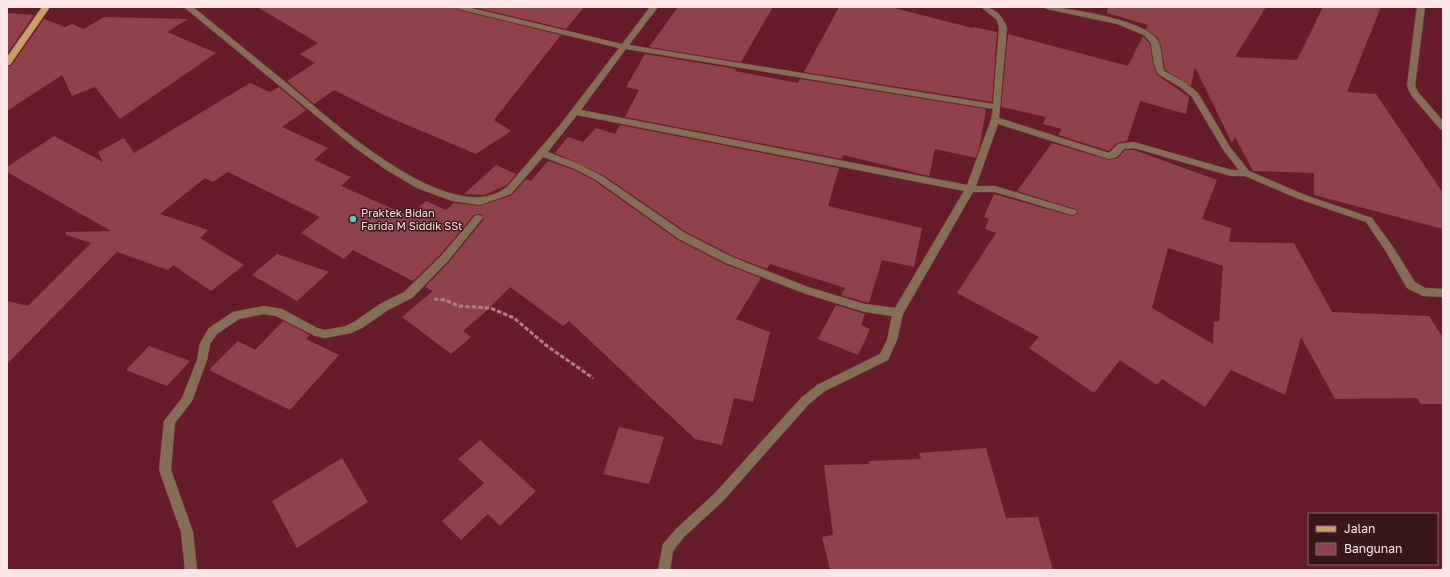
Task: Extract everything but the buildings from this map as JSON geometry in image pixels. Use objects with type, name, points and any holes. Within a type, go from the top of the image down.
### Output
[{"type":"main road","points":[[7,63],[46,7]]},
{"type":"street","points":[[188,7],[347,137],[394,171],[423,187],[454,199],[480,202],[490,200],[504,194],[542,153],[575,112],[622,46],[654,7]]},
{"type":"street","points":[[458,7],[622,46],[997,107]]},
{"type":"street","points":[[664,570],[667,548],[680,533],[719,497],[805,401],[821,388],[884,357],[892,340],[898,313],[970,189],[995,120],[1003,28],[1000,19],[995,13],[985,7]]},
{"type":"street","points":[[1047,7],[1112,21],[1140,30],[1147,34],[1152,39],[1161,72],[1183,85],[1195,95],[1227,149],[1246,173]]},
{"type":"street","points":[[1421,7],[1411,86],[1414,93],[1443,127]]},
{"type":"street","points":[[575,112],[970,189],[994,188],[1072,212]]},
{"type":"street","points":[[995,120],[1109,156],[1114,155],[1121,146],[1134,145],[1231,173],[1246,173],[1302,197],[1369,220],[1388,247],[1411,285],[1423,292],[1443,293]]},
{"type":"street","points":[[542,153],[578,167],[599,178],[682,236],[729,260],[806,290],[865,308],[898,313]]},
{"type":"street","points":[[191,570],[187,532],[165,470],[170,421],[186,401],[202,360],[205,343],[213,331],[237,315],[264,310],[278,312],[315,332],[336,333],[358,325],[384,307],[408,295],[445,258],[478,218]]},
{"type":"path","points":[[408,295],[445,300],[459,306],[490,308],[514,318],[546,346],[593,378]]},
{"type":"place","name":"Praktek Bidan Farida M Siddik SSt","points":[[353,219]]}]
